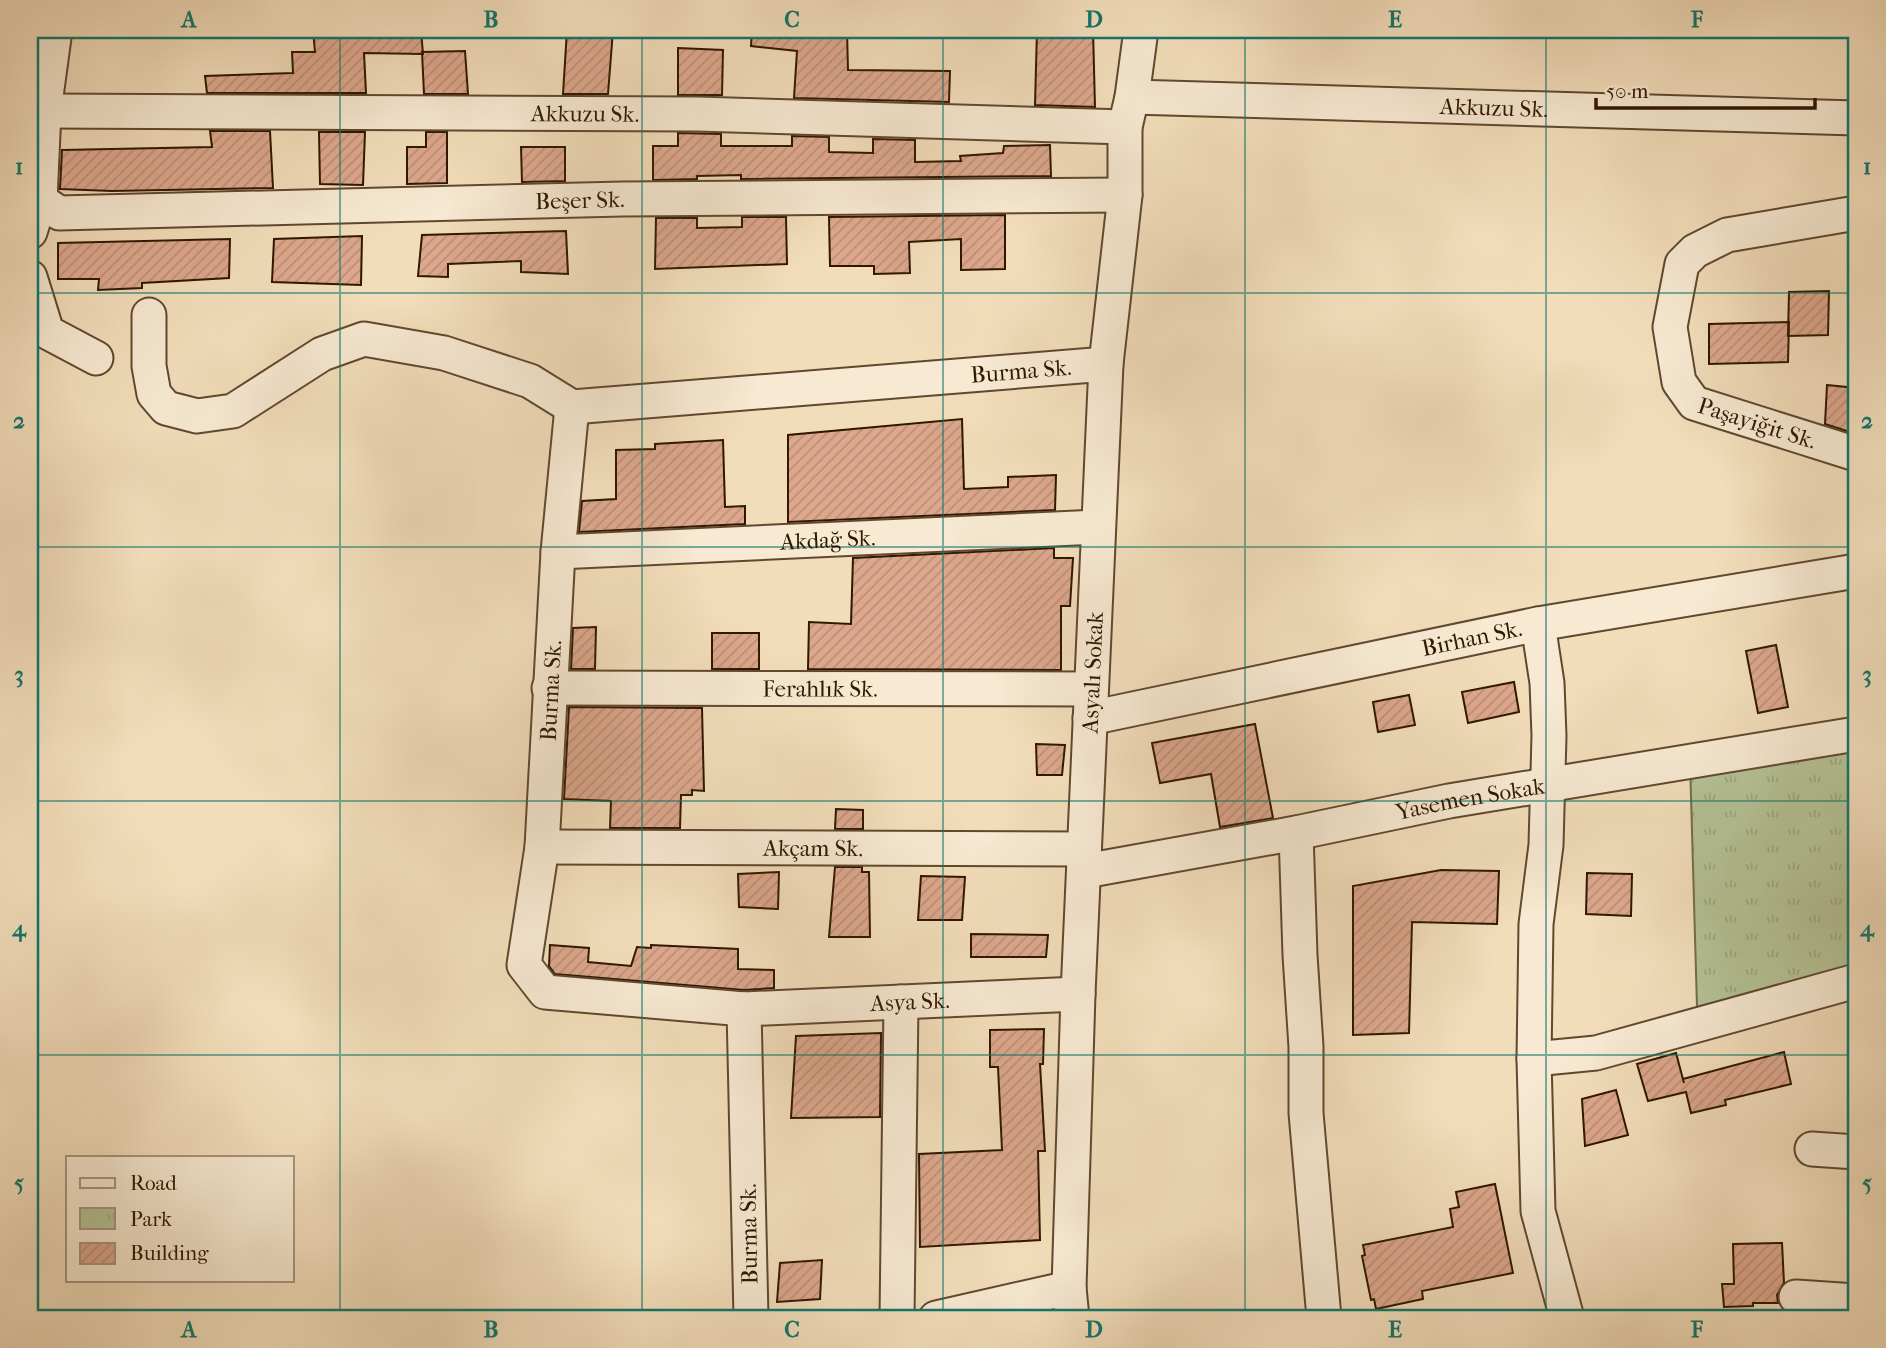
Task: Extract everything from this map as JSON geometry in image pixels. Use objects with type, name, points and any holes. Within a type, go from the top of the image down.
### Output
[{"type":"street","points":[[30,232],[40,200],[44,111],[55,30]]},
{"type":"street","name":"Asyalı Sokak","points":[[1070,1303],[1077,994],[1106,364],[1125,195],[1129,112],[1141,30]]},
{"type":"street","name":"Akkuzu Sk.","points":[[44,111],[697,114],[1129,112],[1856,118]]},
{"type":"street","name":"Beşer Sk.","points":[[40,200],[59,213],[623,199],[1125,195]]},
{"type":"street","name":"Paşayiğit Sk.","points":[[1856,213],[1727,235],[1695,251],[1682,264],[1670,327],[1679,382],[1694,403],[1856,454]]},
{"type":"street","points":[[30,278],[47,332],[96,358]]},
{"type":"street","points":[[149,315],[149,366],[153,394],[166,408],[197,416],[233,411],[322,354],[364,339],[444,353],[530,381],[572,407]]},
{"type":"street","name":"Burma Sk.","points":[[751,1318],[744,1009],[545,992],[524,965],[542,847],[558,552],[572,407],[1106,364]]},
{"type":"street","name":"Akdağ Sk.","points":[[558,552],[1098,527]]},
{"type":"street","name":"Birhan Sk.","points":[[1090,704],[1856,570]]},
{"type":"street","points":[[1538,624],[1546,682],[1549,736],[1546,845],[1536,924],[1534,1059],[1538,1211],[1567,1318]]},
{"type":"street","name":"Ferahlık Sk.","points":[[549,688],[1090,704]]},
{"type":"street","name":"Yasemen Sokak","points":[[1085,860],[1296,833],[1449,801],[1856,734]]},
{"type":"street","points":[[1296,833],[1306,1048],[1306,1113],[1324,1318]]},
{"type":"street","name":"Akçam Sk.","points":[[542,847],[1085,860]]},
{"type":"street","points":[[1534,1059],[1596,1053],[1856,981]]},
{"type":"street","name":"Asya Sk.","points":[[744,1009],[1077,994]]},
{"type":"street","points":[[897,1318],[901,1002]]},
{"type":"street","points":[[1812,1149],[1856,1152]]},
{"type":"street","points":[[1796,1297],[1856,1301]]},
{"type":"street","points":[[936,1318],[1070,1303]]},
{"type":"green space","points":[[1856,734],[1856,976],[1697,1007],[1690,761]]},
{"type":"building","points":[[313,30],[421,30],[423,54],[364,53],[366,93],[207,93],[205,76],[293,73],[292,52],[315,52]]},
{"type":"building","points":[[567,30],[613,30],[608,94],[563,94]]},
{"type":"building","points":[[752,30],[847,30],[848,70],[950,71],[949,102],[794,98],[797,51],[751,46]]},
{"type":"building","points":[[1037,30],[1093,30],[1095,107],[1035,105]]},
{"type":"building","points":[[678,48],[723,50],[722,95],[678,95]]},
{"type":"building","points":[[465,51],[468,94],[424,94],[422,52]]},
{"type":"building","points":[[210,131],[270,131],[273,188],[112,191],[60,189],[62,150],[212,147]]},
{"type":"building","points":[[319,132],[365,132],[363,185],[320,184]]},
{"type":"building","points":[[426,132],[447,132],[447,183],[407,184],[407,147],[426,147]]},
{"type":"building","points":[[678,133],[721,134],[721,146],[792,146],[792,136],[829,137],[829,152],[873,153],[873,139],[915,140],[915,162],[961,161],[960,156],[1003,153],[1004,146],[1050,145],[1051,176],[741,179],[741,175],[653,180],[653,146],[678,146]]},
{"type":"building","points":[[521,147],[565,147],[565,181],[522,182]]},
{"type":"building","points":[[1005,215],[1005,269],[961,270],[961,239],[909,242],[910,273],[874,274],[874,266],[830,266],[829,217]]},
{"type":"building","points":[[742,217],[786,217],[787,264],[655,269],[656,218],[697,218],[697,228],[742,227]]},
{"type":"building","points":[[566,231],[568,274],[521,272],[521,261],[448,264],[448,277],[418,276],[422,235]]},
{"type":"building","points":[[362,236],[361,285],[272,282],[274,239]]},
{"type":"building","points":[[230,239],[229,278],[142,283],[142,288],[98,290],[99,279],[58,279],[58,243]]},
{"type":"building","points":[[1829,291],[1828,335],[1788,336],[1789,292]]},
{"type":"building","points":[[1789,322],[1788,362],[1709,364],[1709,324]]},
{"type":"building","points":[[1827,385],[1856,388],[1856,434],[1825,424]]},
{"type":"building","points":[[962,419],[964,489],[1008,487],[1008,477],[1056,475],[1055,510],[788,522],[788,435]]},
{"type":"building","points":[[723,440],[725,507],[745,506],[745,524],[579,532],[582,501],[616,499],[616,450],[655,449],[655,444]]},
{"type":"building","points":[[1054,548],[1054,558],[1073,558],[1070,606],[1061,606],[1061,670],[808,669],[809,622],[851,624],[853,558]]},
{"type":"building","points":[[596,627],[595,669],[571,669],[573,628]]},
{"type":"building","points":[[712,633],[759,633],[759,669],[712,669]]},
{"type":"building","points":[[1776,645],[1788,707],[1758,713],[1746,651]]},
{"type":"building","points":[[1514,682],[1519,712],[1468,723],[1462,692]]},
{"type":"building","points":[[1409,695],[1415,725],[1378,732],[1373,702]]},
{"type":"building","points":[[569,707],[702,708],[704,791],[692,790],[692,795],[681,795],[680,828],[610,828],[611,801],[564,799]]},
{"type":"building","points":[[1255,724],[1273,818],[1220,827],[1211,774],[1160,783],[1152,743]]},
{"type":"building","points":[[1036,744],[1065,745],[1062,775],[1037,775]]},
{"type":"building","points":[[836,809],[863,810],[863,829],[835,829]]},
{"type":"building","points":[[835,867],[862,867],[862,872],[869,872],[870,937],[829,937]]},
{"type":"building","points":[[1441,870],[1499,871],[1497,924],[1412,922],[1409,1033],[1353,1035],[1353,886]]},
{"type":"building","points":[[779,872],[778,909],[739,907],[738,874]]},
{"type":"building","points":[[1587,873],[1632,874],[1631,916],[1586,914]]},
{"type":"building","points":[[921,876],[965,877],[962,920],[918,920]]},
{"type":"building","points":[[971,934],[1048,935],[1046,957],[971,957]]},
{"type":"building","points":[[550,945],[589,948],[588,962],[631,966],[637,947],[651,948],[651,945],[738,949],[738,969],[774,970],[774,988],[744,990],[555,974],[549,966]]},
{"type":"building","points":[[1044,1029],[1043,1064],[1040,1064],[1045,1151],[1038,1151],[1040,1240],[920,1247],[919,1154],[1002,1150],[998,1067],[990,1067],[990,1030]]},
{"type":"building","points":[[881,1033],[880,1117],[791,1118],[796,1036]]},
{"type":"building","points":[[1784,1052],[1791,1084],[1725,1100],[1726,1105],[1691,1113],[1686,1092],[1648,1101],[1637,1064],[1676,1053],[1684,1083],[1683,1079]]},
{"type":"building","points":[[1616,1090],[1628,1135],[1585,1146],[1582,1099]]},
{"type":"building","points":[[1495,1184],[1513,1273],[1422,1291],[1423,1299],[1376,1309],[1374,1299],[1371,1300],[1362,1256],[1365,1255],[1363,1245],[1453,1227],[1450,1209],[1459,1207],[1456,1192]]},
{"type":"building","points":[[1782,1243],[1784,1283],[1777,1295],[1778,1303],[1724,1307],[1722,1284],[1734,1284],[1733,1244]]},
{"type":"building","points":[[822,1260],[820,1299],[777,1302],[780,1263]]}]
